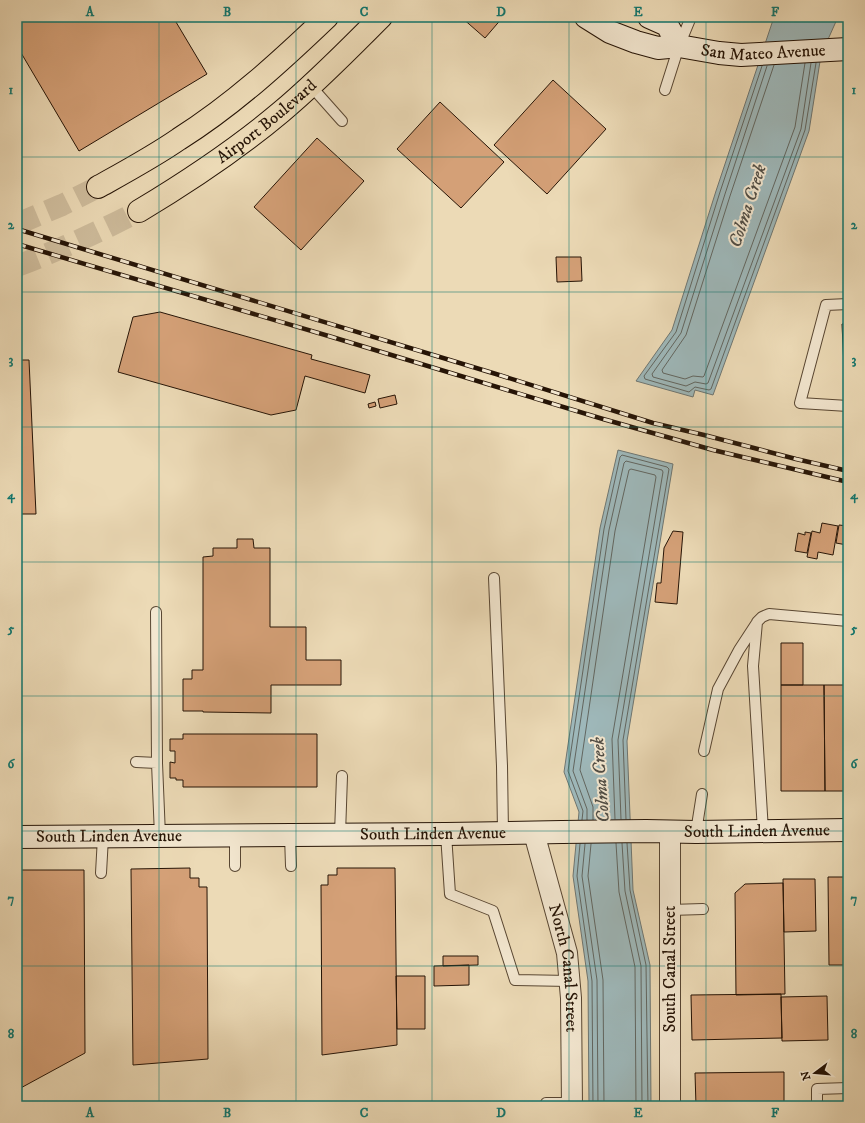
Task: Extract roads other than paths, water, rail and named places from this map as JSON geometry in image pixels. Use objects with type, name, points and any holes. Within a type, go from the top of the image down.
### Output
[{"type":"main road","points":[[98,187],[180,139],[219,111],[258,80],[327,17]]},
{"type":"main road","name":"Airport Boulevard","points":[[139,211],[212,165],[282,111],[321,76],[381,17]]},
{"type":"street","name":"San Mateo Avenue","points":[[586,17],[610,32],[636,42],[658,48],[679,46],[741,55],[838,50]]},
{"type":"street","name":"San Mateo Avenue","points":[[649,17],[667,25],[679,46]]},
{"type":"street","name":"South Linden Avenue","points":[[17,837],[848,830]]},
{"type":"street","name":"South Canal Street","points":[[670,832],[670,1106]]},
{"type":"street","name":"North Canal Street","points":[[534,833],[567,953],[571,998],[572,1105]]},
{"type":"lane","points":[[665,90],[679,46],[691,17]]},
{"type":"lane","points":[[310,85],[342,121]]},
{"type":"lane","points":[[848,304],[826,305],[800,403],[848,406]]},
{"type":"lane","points":[[494,578],[502,766],[503,833]]},
{"type":"lane","points":[[156,612],[157,763],[160,836]]},
{"type":"lane","points":[[704,751],[718,689],[739,650],[757,622],[762,617],[769,614],[848,621]]},
{"type":"lane","points":[[757,622],[753,666],[763,831]]},
{"type":"lane","points":[[136,762],[157,763]]},
{"type":"lane","points":[[340,834],[342,776]]},
{"type":"lane","points":[[696,832],[702,794]]},
{"type":"lane","points":[[446,834],[450,894],[493,911],[515,980],[570,980]]},
{"type":"lane","points":[[235,835],[235,866]]},
{"type":"lane","points":[[290,835],[291,866]]},
{"type":"lane","points":[[101,872],[103,836]]},
{"type":"lane","points":[[670,910],[703,909]]},
{"type":"lane","points":[[818,1106],[817,1089],[848,1088]]},
{"type":"lane","points":[[546,1104],[572,1105]]},
{"type":"water","name":"Colma Creek","points":[[774,17],[838,17],[821,55],[809,131],[713,395],[695,390],[693,397],[636,381],[672,330],[716,191]]},
{"type":"water","name":"Colma Creek","points":[[618,450],[673,464],[627,741],[633,890],[650,965],[651,1106],[589,1106],[588,981],[573,876],[579,812],[564,772],[600,528]]},
{"type":"tunnel","points":[[17,224],[62,205],[98,187]]},
{"type":"tunnel","points":[[17,266],[48,254],[139,211]]},
{"type":"railway","points":[[17,229],[653,423],[848,471]]},
{"type":"railway","points":[[17,244],[603,419],[713,450],[848,482]]}]
